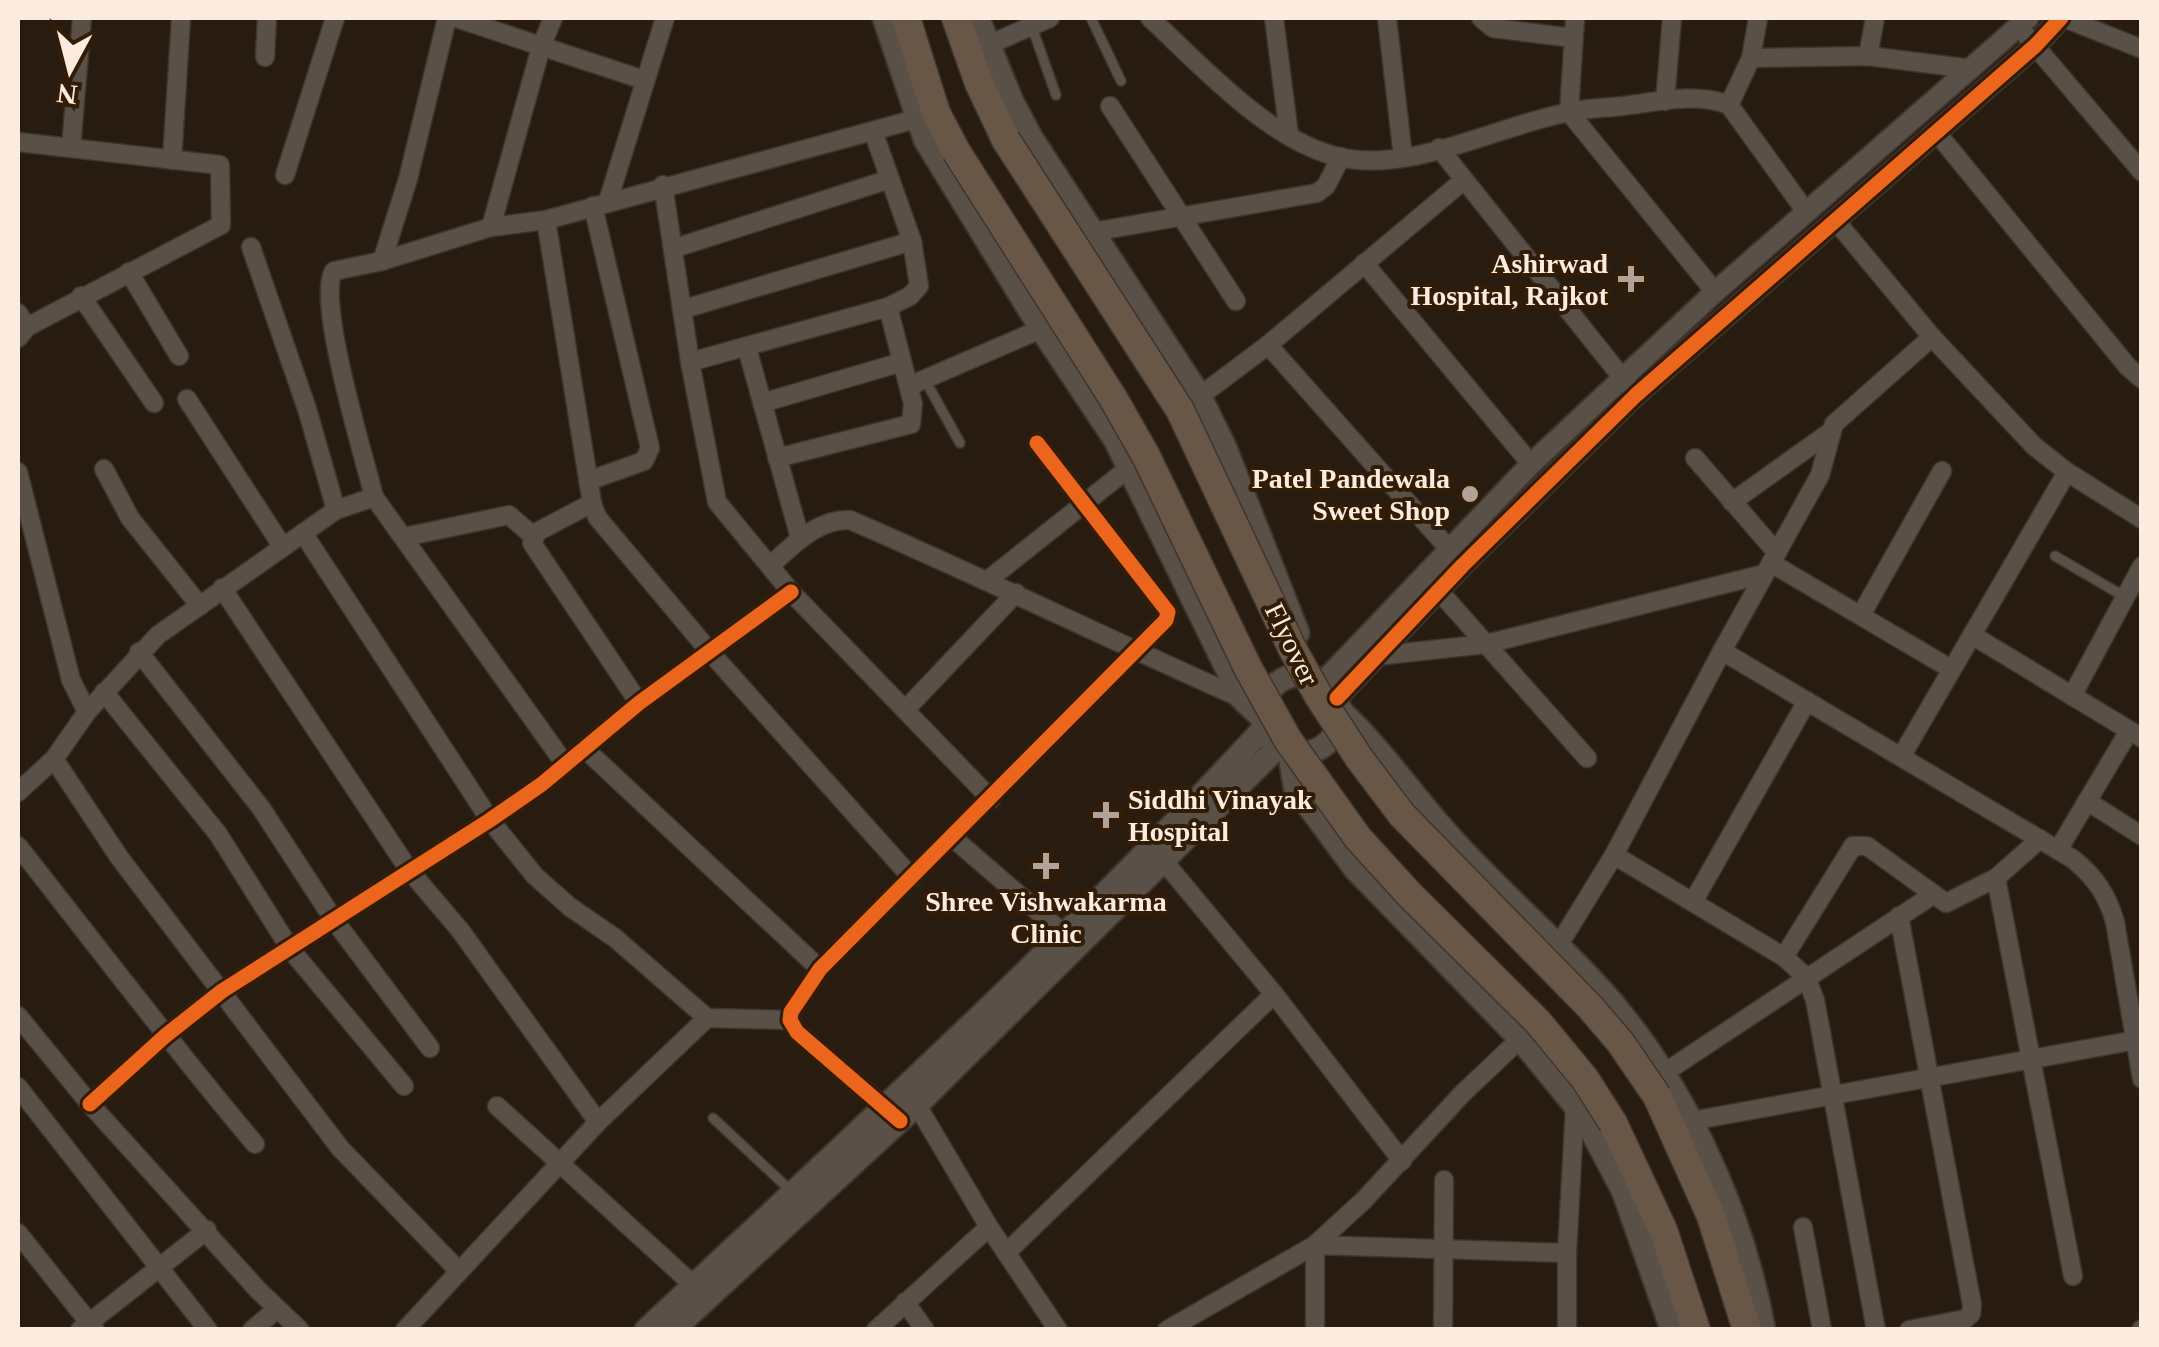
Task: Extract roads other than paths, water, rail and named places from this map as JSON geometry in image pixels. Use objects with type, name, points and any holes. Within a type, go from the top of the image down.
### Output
[{"type":"highway","name":"Flyover","points":[[906,18],[936,112],[956,151],[1146,456],[1264,700],[1288,740],[1358,838],[1538,1022],[1584,1079],[1612,1122],[1663,1230],[1696,1330]]},
{"type":"highway","name":"Flyover","points":[[956,18],[979,83],[1006,140],[1180,410],[1298,660],[1359,758],[1402,814],[1590,1007],[1660,1085],[1711,1216],[1747,1330]]},
{"type":"main road","points":[[884,18],[916,119],[938,162],[1040,330],[1091,402],[1130,467],[1241,698],[1274,736],[1302,753],[1326,744],[1334,734],[1329,692],[1225,447],[1200,396],[1031,137],[978,18]]},
{"type":"main road","points":[[1672,1330],[1623,1191],[1575,1105],[1520,1039],[1355,869],[1295,788],[1262,706],[1274,685],[1296,675],[1329,692],[1455,842],[1623,1016],[1660,1085],[1691,1122],[1744,1247],[1764,1330]]},
{"type":"main road","points":[[646,1330],[700,1292],[892,1114],[1274,736]]},
{"type":"main road","points":[[673,1330],[700,1292],[793,1193],[892,1114],[918,1105],[1071,941]]},
{"type":"street","points":[[71,148],[82,18]]},
{"type":"street","points":[[172,160],[181,18]]},
{"type":"street","points":[[264,58],[267,18]]},
{"type":"street","points":[[286,175],[335,18]]},
{"type":"street","points":[[382,261],[408,179],[447,18]]},
{"type":"street","points":[[456,18],[644,80]]},
{"type":"street","points":[[491,227],[541,47],[553,18]]},
{"type":"street","points":[[588,481],[644,462],[650,448],[600,204],[665,18]]},
{"type":"street","points":[[988,46],[1050,18]]},
{"type":"street","points":[[1150,18],[1238,98],[1289,135],[1340,157],[1403,157],[1569,112],[1705,99],[1729,106],[1807,213]]},
{"type":"street","points":[[1274,18],[1289,135]]},
{"type":"street","points":[[1386,18],[1403,157]]},
{"type":"street","points":[[1482,18],[1493,28],[1573,38]]},
{"type":"street","points":[[1575,18],[1569,112],[1715,292]]},
{"type":"street","points":[[1665,101],[1672,18]]},
{"type":"street","points":[[1729,106],[1751,58],[1758,18]]},
{"type":"street","points":[[1868,56],[1875,18]]},
{"type":"street","points":[[1329,692],[1449,549],[1532,464],[1835,220],[2036,46],[2062,18],[2142,49]]},
{"type":"street","points":[[1329,692],[1376,656],[1715,292],[2024,22],[2036,46],[2142,172]]},
{"type":"street","points":[[1751,58],[1868,56],[1972,68]]},
{"type":"street","points":[[1110,106],[1236,301]]},
{"type":"street","points":[[564,764],[374,497],[337,352],[328,282],[334,271],[382,261],[491,227],[546,220],[916,119]]},
{"type":"street","points":[[690,362],[888,307],[910,296],[919,286],[912,241],[873,131]]},
{"type":"street","points":[[1936,133],[2128,367],[2142,379]]},
{"type":"street","points":[[18,142],[220,165],[221,225],[21,326]]},
{"type":"street","points":[[1438,148],[1630,387]]},
{"type":"street","points":[[1092,232],[1317,193],[1326,186],[1340,157]]},
{"type":"street","points":[[675,248],[890,180]]},
{"type":"street","points":[[1200,396],[1268,345],[1464,180]]},
{"type":"street","points":[[663,186],[690,362],[717,502],[791,592],[991,799]]},
{"type":"street","points":[[546,220],[597,517],[710,652],[912,878]]},
{"type":"street","points":[[1835,220],[1932,336],[2034,446],[2066,472],[2142,518]]},
{"type":"street","points":[[684,309],[912,241]]},
{"type":"street","points":[[251,247],[336,510]]},
{"type":"street","points":[[1364,264],[1532,464]]},
{"type":"street","points":[[129,272],[180,356]]},
{"type":"street","points":[[81,296],[154,404]]},
{"type":"street","points":[[777,458],[910,424],[917,383],[902,362],[888,307]]},
{"type":"street","points":[[917,383],[1040,330]]},
{"type":"street","points":[[1732,502],[1830,432],[1841,415],[1932,336]]},
{"type":"street","points":[[1268,345],[1449,549]]},
{"type":"street","points":[[747,348],[800,538]]},
{"type":"street","points":[[762,403],[902,362]]},
{"type":"street","points":[[187,400],[282,546]]},
{"type":"street","points":[[1558,946],[1614,855],[1826,462],[1830,432]]},
{"type":"street","points":[[892,1114],[796,1032],[790,1012],[820,970],[1166,620],[1166,606],[1037,442]]},
{"type":"street","points":[[1695,458],[1732,502],[1771,564],[1952,668]]},
{"type":"street","points":[[988,580],[1130,467]]},
{"type":"street","points":[[104,469],[130,518],[200,606]]},
{"type":"street","points":[[1861,616],[1942,471]]},
{"type":"street","points":[[18,472],[71,680],[87,712]]},
{"type":"street","points":[[1901,757],[2066,472]]},
{"type":"street","points":[[18,792],[54,759],[87,712],[140,652],[302,532],[336,510],[374,497]]},
{"type":"street","points":[[533,536],[592,503]]},
{"type":"street","points":[[404,537],[509,515],[533,536],[535,550],[640,703]]},
{"type":"street","points":[[770,566],[800,538],[831,522],[850,520],[1016,592],[1241,698]]},
{"type":"street","points":[[302,532],[490,820],[535,876],[615,938],[707,1018],[790,1020]]},
{"type":"street","points":[[1376,656],[1486,644],[1771,564]]},
{"type":"street","points":[[2072,696],[2142,566]]},
{"type":"street","points":[[222,588],[409,870],[460,930],[598,1122]]},
{"type":"street","points":[[1439,590],[1587,758]]},
{"type":"street","points":[[90,1104],[164,1036],[222,991],[490,820],[791,592]]},
{"type":"street","points":[[905,710],[1016,592]]},
{"type":"street","points":[[1972,635],[2135,734],[2058,850]]},
{"type":"street","points":[[1722,651],[2089,872],[2110,903],[2138,1040],[2142,1079]]},
{"type":"street","points":[[140,652],[261,808],[334,920],[430,1048]]},
{"type":"street","points":[[104,692],[218,834],[291,950],[404,1086]]},
{"type":"street","points":[[1693,902],[1807,701]]},
{"type":"street","points":[[585,749],[820,970]]},
{"type":"street","points":[[54,759],[119,857],[340,1148],[458,1270]]},
{"type":"street","points":[[2087,801],[2142,836]]},
{"type":"street","points":[[953,838],[1071,941]]},
{"type":"street","points":[[1784,957],[1853,846],[1867,846],[1946,903],[1996,878],[2040,839]]},
{"type":"street","points":[[18,846],[143,1003],[164,1036],[254,1144]]},
{"type":"street","points":[[1158,854],[1274,994],[1402,1161]]},
{"type":"street","points":[[1614,855],[1784,957],[1806,976],[1815,1000],[1876,1330]]},
{"type":"street","points":[[1996,878],[2073,1276]]},
{"type":"street","points":[[1660,1085],[1806,976],[1934,894]]},
{"type":"street","points":[[1900,916],[1971,1314],[1966,1319],[1908,1330]]},
{"type":"street","points":[[1006,1253],[1274,994]]},
{"type":"street","points":[[18,1016],[90,1104],[300,1330]]},
{"type":"street","points":[[406,1330],[598,1122],[707,1018]]},
{"type":"street","points":[[1167,1330],[1187,1324],[1315,1245],[1520,1039]]},
{"type":"street","points":[[1691,1122],[2138,1040]]},
{"type":"street","points":[[18,1087],[208,1330]]},
{"type":"street","points":[[918,1105],[989,1227],[1058,1330]]},
{"type":"street","points":[[1567,1330],[1566,1253],[1575,1105]]},
{"type":"street","points":[[497,1106],[700,1292]]},
{"type":"street","points":[[1442,1330],[1444,1180]]},
{"type":"street","points":[[876,1330],[989,1227]]},
{"type":"street","points":[[1803,1227],[1822,1330]]},
{"type":"street","points":[[18,1233],[89,1327],[207,1230]]},
{"type":"street","points":[[1315,1245],[1566,1253]]},
{"type":"street","points":[[1315,1245],[1315,1330]]},
{"type":"street","points":[[904,1302],[925,1330]]},
{"type":"street","points":[[252,1330],[278,1309]]},
{"type":"lane","points":[[1091,18],[1121,81]]},
{"type":"lane","points":[[1032,26],[1056,95]]},
{"type":"lane","points":[[917,383],[960,443]]},
{"type":"lane","points":[[2055,556],[2125,597]]},
{"type":"lane","points":[[713,1118],[793,1193]]},
{"type":"place","name":"Ashirwad Hospital, Rajkot","points":[[1631,279]]},
{"type":"place","name":"Patel Pandewala Sweet Shop","points":[[1470,494]]},
{"type":"place","name":"Siddhi Vinayak Hospital","points":[[1106,815]]},
{"type":"place","name":"Shree Vishwakarma Clinic","points":[[1046,866]]}]
